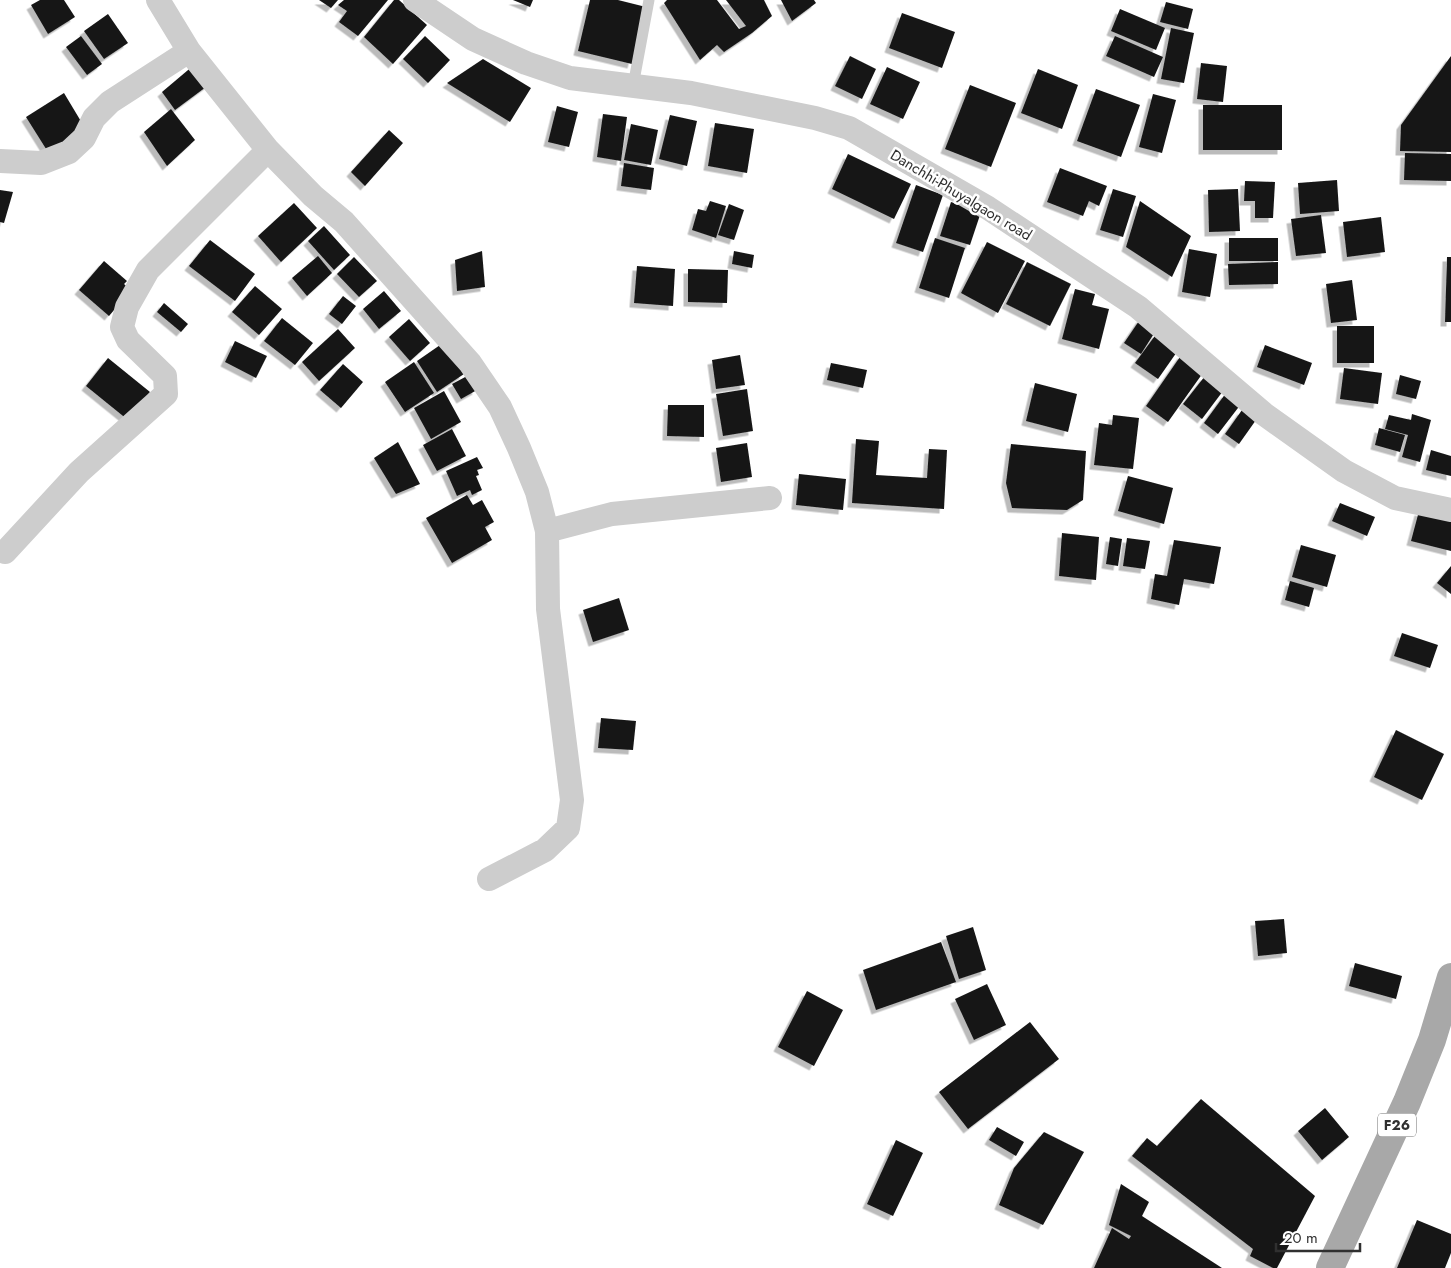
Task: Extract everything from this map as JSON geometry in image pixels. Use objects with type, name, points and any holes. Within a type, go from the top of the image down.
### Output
[{"type":"main road","name":"F26","points":[[1330,1268],[1407,1102],[1432,1040],[1450,982]]},
{"type":"street","points":[[158,0],[188,51],[268,150],[313,196],[344,222],[470,363],[500,407],[537,492],[547,531],[548,609],[572,800],[568,828],[545,850],[489,879]]},
{"type":"street","name":"Danchhi-Phuyalgaon road","points":[[415,0],[473,39],[526,64],[570,78],[691,93],[814,118],[849,128],[988,208],[1138,307],[1264,414],[1344,471],[1395,498],[1451,510]]},
{"type":"street","points":[[0,161],[40,163],[69,152],[84,138],[94,118],[110,102],[188,51]]},
{"type":"street","points":[[5,552],[79,472],[166,394],[165,376],[128,340],[122,327],[127,307],[148,270],[268,150]]},
{"type":"street","points":[[547,531],[612,514],[770,498]]},
{"type":"lane","points":[[633,86],[649,0]]},
{"type":"building","points":[[40,0],[64,0],[75,17],[48,34],[31,5]]},
{"type":"building","points":[[319,0],[338,0],[331,8]]},
{"type":"building","points":[[344,0],[388,0],[358,36],[339,22],[347,11],[338,5]]},
{"type":"building","points":[[394,0],[399,0],[427,25],[393,64],[364,37]]},
{"type":"building","points":[[513,0],[533,0],[530,7]]},
{"type":"building","points":[[590,0],[618,0],[646,7],[632,64],[578,51]]},
{"type":"building","points":[[667,0],[717,0],[739,29],[746,26],[726,0],[764,0],[772,16],[752,33],[724,52],[717,45],[700,60],[664,3]]},
{"type":"building","points":[[781,0],[814,0],[816,3],[792,21]]},
{"type":"building","points":[[1166,2],[1193,9],[1188,29],[1160,22]]},
{"type":"building","points":[[1120,9],[1165,28],[1156,50],[1111,31]]},
{"type":"building","points":[[902,13],[955,32],[942,68],[889,48]]},
{"type":"building","points":[[108,14],[128,43],[104,59],[84,31]]},
{"type":"building","points":[[1171,28],[1194,33],[1184,83],[1161,79]]},
{"type":"building","points":[[81,36],[102,64],[87,75],[66,47]]},
{"type":"building","points":[[425,36],[450,60],[428,83],[403,59]]},
{"type":"building","points":[[1115,36],[1163,57],[1154,77],[1106,56]]},
{"type":"building","points":[[850,56],[876,69],[862,99],[835,86]]},
{"type":"building","points":[[1451,56],[1451,152],[1400,151],[1401,125]]},
{"type":"building","points":[[483,59],[531,88],[510,122],[447,83]]},
{"type":"building","points":[[1201,63],[1227,66],[1223,102],[1197,99]]},
{"type":"building","points":[[194,65],[210,84],[175,110],[162,92]]},
{"type":"building","points":[[887,67],[920,82],[903,119],[870,104]]},
{"type":"building","points":[[1038,69],[1078,85],[1062,129],[1021,113]]},
{"type":"building","points":[[970,85],[1016,103],[991,167],[945,149]]},
{"type":"building","points":[[1096,89],[1140,105],[1121,157],[1077,141]]},
{"type":"building","points":[[64,93],[85,128],[48,152],[26,117]]},
{"type":"building","points":[[1153,94],[1176,100],[1162,153],[1139,147]]},
{"type":"building","points":[[1203,105],[1282,105],[1282,150],[1203,150]]},
{"type":"building","points":[[557,106],[578,112],[569,147],[548,142]]},
{"type":"building","points":[[171,109],[195,140],[167,166],[144,132]]},
{"type":"building","points":[[603,114],[627,117],[621,161],[597,157]]},
{"type":"building","points":[[670,115],[697,121],[687,166],[659,159]]},
{"type":"building","points":[[715,123],[754,129],[747,173],[708,166]]},
{"type":"building","points":[[631,124],[658,130],[651,165],[624,160]]},
{"type":"building","points":[[389,130],[403,143],[365,186],[351,172]]},
{"type":"building","points":[[1405,153],[1451,154],[1451,181],[1404,180]]},
{"type":"building","points":[[848,154],[911,184],[894,219],[832,189]]},
{"type":"building","points":[[624,163],[654,168],[651,190],[621,186]]},
{"type":"building","points":[[1060,168],[1107,186],[1099,206],[1089,201],[1083,216],[1047,202]]},
{"type":"building","points":[[1337,180],[1339,211],[1300,214],[1298,183]]},
{"type":"building","points":[[1245,181],[1275,182],[1273,218],[1255,218],[1255,201],[1244,201]]},
{"type":"building","points":[[916,185],[943,195],[923,252],[896,243]]},
{"type":"building","points":[[1113,189],[1136,196],[1123,237],[1100,230]]},
{"type":"building","points":[[1238,189],[1240,231],[1209,232],[1208,190]]},
{"type":"building","points":[[0,190],[13,192],[4,223],[0,222]]},
{"type":"building","points":[[710,201],[726,206],[716,238],[692,230],[698,209],[706,211]]},
{"type":"building","points":[[1140,201],[1191,236],[1172,277],[1126,247]]},
{"type":"building","points":[[951,202],[981,212],[970,245],[940,236]]},
{"type":"building","points":[[294,203],[317,228],[281,262],[258,236]]},
{"type":"building","points":[[729,204],[744,210],[734,240],[718,235]]},
{"type":"building","points":[[1321,215],[1326,253],[1296,256],[1291,219]]},
{"type":"building","points":[[1381,217],[1385,252],[1347,257],[1343,222]]},
{"type":"building","points":[[324,226],[350,255],[334,270],[308,241]]},
{"type":"building","points":[[935,238],[965,248],[949,298],[919,288]]},
{"type":"building","points":[[1229,238],[1278,238],[1278,261],[1229,261]]},
{"type":"building","points":[[210,240],[255,274],[235,301],[189,266]]},
{"type":"building","points":[[987,242],[1025,261],[998,313],[961,293]]},
{"type":"building","points":[[1189,249],[1217,254],[1210,297],[1182,292]]},
{"type":"building","points":[[482,251],[485,287],[457,291],[455,260]]},
{"type":"building","points":[[734,251],[754,255],[752,268],[732,264]]},
{"type":"building","points":[[318,256],[332,273],[307,296],[292,278]]},
{"type":"building","points":[[354,257],[377,281],[359,297],[337,274]]},
{"type":"building","points":[[1447,257],[1451,257],[1451,322],[1445,322]]},
{"type":"building","points":[[104,261],[127,281],[124,284],[131,290],[109,316],[79,290]]},
{"type":"building","points":[[1027,262],[1071,284],[1050,326],[1006,304]]},
{"type":"building","points":[[1278,262],[1278,284],[1229,285],[1228,264]]},
{"type":"building","points":[[637,266],[675,269],[673,306],[634,303]]},
{"type":"building","points":[[688,269],[728,270],[727,303],[688,302]]},
{"type":"building","points":[[1352,280],[1357,320],[1331,323],[1326,284]]},
{"type":"building","points":[[255,286],[282,309],[259,335],[232,312]]},
{"type":"building","points":[[1075,289],[1095,294],[1092,305],[1109,309],[1099,349],[1062,339]]},
{"type":"building","points":[[384,291],[401,311],[379,329],[363,309]]},
{"type":"building","points":[[343,296],[356,306],[342,324],[329,314]]},
{"type":"building","points":[[164,303],[188,324],[181,332],[157,312]]},
{"type":"building","points":[[282,318],[313,343],[295,365],[264,341]]},
{"type":"building","points":[[1141,318],[1157,329],[1141,354],[1124,343]]},
{"type":"building","points":[[409,319],[430,343],[410,361],[389,337]]},
{"type":"building","points":[[1337,326],[1374,326],[1374,363],[1337,363]]},
{"type":"building","points":[[338,329],[355,348],[319,381],[302,362]]},
{"type":"building","points":[[1157,333],[1179,349],[1158,379],[1135,363]]},
{"type":"building","points":[[235,341],[267,356],[256,378],[225,362]]},
{"type":"building","points":[[443,343],[464,374],[437,392],[417,361]]},
{"type":"building","points":[[1265,345],[1312,363],[1304,385],[1257,367]]},
{"type":"building","points":[[1182,354],[1205,370],[1168,422],[1146,406]]},
{"type":"building","points":[[740,355],[745,385],[716,389],[712,360]]},
{"type":"building","points":[[108,358],[150,392],[128,420],[86,386]]},
{"type":"building","points":[[414,362],[434,393],[405,412],[385,382]]},
{"type":"building","points":[[831,363],[867,370],[863,388],[827,380]]},
{"type":"building","points":[[343,364],[363,382],[341,408],[320,390]]},
{"type":"building","points":[[1344,368],[1382,373],[1378,404],[1340,399]]},
{"type":"building","points":[[469,375],[477,390],[461,399],[452,384]]},
{"type":"building","points":[[1400,375],[1421,381],[1416,399],[1396,394]]},
{"type":"building","points":[[1205,376],[1223,391],[1202,419],[1183,404]]},
{"type":"building","points":[[1035,383],[1077,394],[1068,432],[1026,421]]},
{"type":"building","points":[[747,389],[753,431],[723,436],[716,394]]},
{"type":"building","points":[[444,391],[461,422],[431,439],[414,408]]},
{"type":"building","points":[[1226,393],[1241,404],[1218,434],[1204,423]]},
{"type":"building","points":[[668,405],[704,405],[704,437],[667,436]]},
{"type":"building","points":[[1242,410],[1256,420],[1239,444],[1225,434]]},
{"type":"building","points":[[1412,414],[1431,420],[1420,462],[1402,457],[1408,435],[1385,429],[1389,415],[1411,420]]},
{"type":"building","points":[[1113,415],[1139,418],[1133,469],[1094,465],[1099,423],[1112,425]]},
{"type":"building","points":[[1379,428],[1405,435],[1400,452],[1375,445]]},
{"type":"building","points":[[452,429],[466,456],[437,471],[423,445]]},
{"type":"building","points":[[856,439],[879,441],[876,475],[927,478],[929,449],[947,450],[944,509],[852,503]]},
{"type":"building","points":[[398,442],[420,484],[396,494],[374,458]]},
{"type":"building","points":[[747,443],[752,477],[721,482],[716,448]]},
{"type":"building","points":[[1011,444],[1086,451],[1083,500],[1067,510],[1012,508],[1006,483]]},
{"type":"building","points":[[1431,450],[1451,456],[1451,476],[1426,470]]},
{"type":"building","points":[[477,457],[483,468],[477,470],[479,475],[476,476],[482,490],[472,495],[470,490],[457,496],[446,471]]},
{"type":"building","points":[[799,474],[846,479],[843,510],[796,505]]},
{"type":"building","points":[[1128,476],[1173,488],[1164,524],[1118,511]]},
{"type":"building","points":[[467,495],[473,505],[482,500],[494,522],[485,527],[492,540],[452,563],[426,518]]},
{"type":"building","points":[[1340,503],[1375,517],[1367,536],[1332,521]]},
{"type":"building","points":[[1419,511],[1451,519],[1451,551],[1411,541]]},
{"type":"building","points":[[1062,533],[1099,537],[1096,580],[1059,576]]},
{"type":"building","points":[[1110,537],[1122,539],[1118,566],[1106,564]]},
{"type":"building","points":[[1127,538],[1150,541],[1145,569],[1123,566]]},
{"type":"building","points":[[1174,540],[1221,547],[1214,584],[1184,579],[1179,605],[1151,599],[1155,574],[1167,576]]},
{"type":"building","points":[[1301,545],[1336,555],[1327,587],[1292,577]]},
{"type":"building","points":[[1451,566],[1451,594],[1437,583]]},
{"type":"building","points":[[1290,581],[1314,588],[1309,607],[1285,600]]},
{"type":"building","points":[[619,598],[629,630],[593,642],[583,610]]},
{"type":"building","points":[[1402,633],[1438,645],[1430,668],[1394,656]]},
{"type":"building","points":[[601,718],[636,721],[633,750],[598,748]]},
{"type":"building","points":[[1396,730],[1444,754],[1422,800],[1374,777]]},
{"type":"building","points":[[1284,919],[1287,953],[1258,956],[1255,921]]},
{"type":"building","points":[[973,927],[986,970],[959,979],[946,936]]},
{"type":"building","points":[[941,942],[956,982],[876,1010],[863,970]]},
{"type":"building","points":[[1355,963],[1402,976],[1396,999],[1349,986]]},
{"type":"building","points":[[987,984],[1006,1025],[974,1040],[955,999]]},
{"type":"building","points":[[807,991],[843,1010],[814,1066],[778,1047]]},
{"type":"building","points":[[1030,1022],[1059,1059],[968,1129],[939,1092]]},
{"type":"building","points":[[1201,1099],[1315,1196],[1277,1268],[1273,1268],[1250,1256],[1253,1249],[1132,1156],[1147,1138],[1157,1146]]},
{"type":"building","points":[[1325,1108],[1349,1137],[1322,1160],[1298,1131]]},
{"type":"building","points":[[997,1127],[1024,1142],[1016,1156],[989,1140]]},
{"type":"building","points":[[1044,1132],[1084,1152],[1043,1225],[999,1205],[1014,1168]]},
{"type":"building","points":[[896,1140],[923,1153],[893,1216],[867,1204]]},
{"type":"building","points":[[1121,1184],[1149,1202],[1142,1216],[1222,1268],[1094,1268],[1112,1228],[1129,1239],[1131,1236],[1109,1225]]},
{"type":"building","points":[[1417,1220],[1451,1234],[1451,1253],[1445,1268],[1397,1268]]}]
